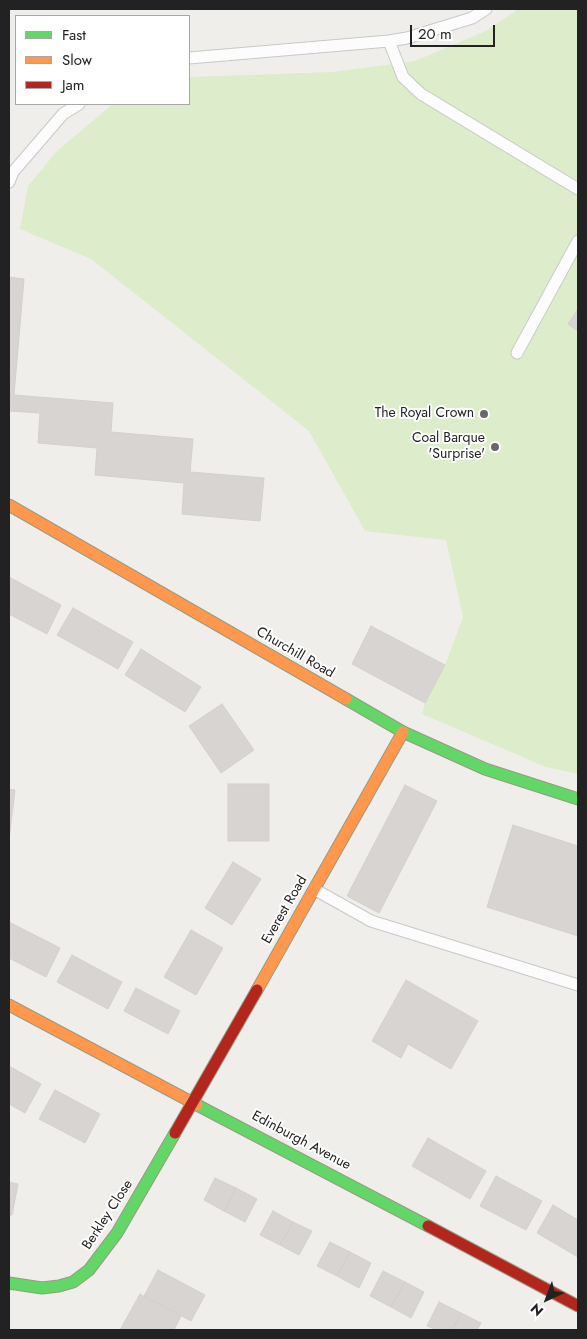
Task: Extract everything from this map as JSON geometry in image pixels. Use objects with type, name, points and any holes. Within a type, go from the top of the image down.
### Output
[{"type":"street","name":"Churchill Road","points":[[9,506],[402,732],[485,768],[578,799]]},
{"type":"street","name":"Everest Road","points":[[194,1101],[402,732]]},
{"type":"street","name":"Edinburgh Avenue","points":[[9,1005],[194,1101],[578,1306]]},
{"type":"street","name":"Berkley Close","points":[[9,1283],[42,1288],[59,1286],[73,1282],[89,1270],[117,1233],[194,1101]]},
{"type":"lane","points":[[190,58],[390,42],[472,18],[486,9]]},
{"type":"lane","points":[[390,42],[403,77],[421,94],[578,190]]},
{"type":"lane","points":[[9,182],[13,172],[63,114],[77,105]]},
{"type":"lane","points":[[517,353],[578,241]]},
{"type":"lane","points":[[314,889],[371,921],[578,985]]},
{"type":"green space","points":[[518,9],[578,9],[578,774],[546,767],[422,714],[425,703],[445,665],[463,617],[446,540],[365,531],[309,431],[91,259],[20,229],[28,186],[57,151],[112,105],[190,105],[190,77],[333,72],[415,61],[488,30]]},
{"type":"building","points":[[9,277],[24,279],[14,395],[113,403],[111,432],[193,439],[190,472],[264,478],[260,521],[182,514],[184,483],[95,475],[97,448],[38,443],[40,413],[9,411]]},
{"type":"building","points":[[578,309],[578,331],[568,324]]},
{"type":"building","points":[[9,577],[61,605],[47,634],[9,614]]},
{"type":"building","points":[[73,608],[133,642],[118,669],[57,635]]},
{"type":"building","points":[[371,626],[445,665],[425,703],[352,664]]},
{"type":"building","points":[[141,649],[201,687],[185,712],[125,675]]},
{"type":"building","points":[[222,704],[254,750],[221,773],[189,726]]},
{"type":"building","points":[[228,784],[269,784],[269,841],[228,841]]},
{"type":"building","points":[[405,785],[437,801],[379,913],[347,896]]},
{"type":"building","points":[[9,789],[15,790],[9,841]]},
{"type":"building","points":[[513,825],[578,846],[578,936],[487,907]]},
{"type":"building","points":[[233,862],[261,879],[232,925],[205,908]]},
{"type":"building","points":[[9,922],[60,948],[46,977],[9,958]]},
{"type":"building","points":[[191,930],[223,948],[196,995],[164,977]]},
{"type":"building","points":[[72,955],[122,982],[108,1009],[57,982]]},
{"type":"building","points":[[406,980],[478,1021],[451,1069],[408,1044],[401,1058],[372,1041]]},
{"type":"building","points":[[136,988],[180,1011],[168,1034],[124,1011]]},
{"type":"building","points":[[9,1066],[41,1084],[25,1113],[9,1104]]},
{"type":"building","points":[[55,1090],[100,1114],[85,1143],[39,1119]]},
{"type":"building","points":[[428,1138],[486,1171],[470,1199],[412,1166]]},
{"type":"building","points":[[496,1176],[542,1201],[526,1230],[480,1206]]},
{"type":"building","points":[[215,1178],[236,1188],[224,1211],[204,1200]]},
{"type":"building","points":[[9,1182],[18,1184],[12,1215],[9,1215]]},
{"type":"building","points":[[236,1188],[257,1199],[245,1222],[224,1211]]},
{"type":"building","points":[[553,1205],[578,1220],[578,1257],[537,1233]]},
{"type":"building","points":[[273,1211],[293,1222],[280,1245],[260,1235]]},
{"type":"building","points":[[293,1222],[312,1231],[299,1255],[280,1245]]},
{"type":"building","points":[[330,1242],[350,1252],[337,1276],[317,1266]]},
{"type":"building","points":[[350,1252],[371,1263],[359,1288],[337,1276]]},
{"type":"building","points":[[158,1270],[205,1295],[191,1321],[144,1296]]},
{"type":"building","points":[[383,1271],[405,1282],[391,1307],[370,1296]]},
{"type":"building","points":[[405,1282],[424,1292],[411,1318],[391,1307]]},
{"type":"building","points":[[140,1294],[181,1316],[174,1330],[120,1330]]},
{"type":"building","points":[[439,1302],[461,1313],[452,1330],[437,1330],[427,1326]]},
{"type":"building","points":[[461,1313],[481,1323],[477,1330],[452,1330]]},
{"type":"traffic: fast","points":[[346,699],[403,732],[485,769],[578,799]]},
{"type":"traffic: fast","points":[[197,1105],[428,1226]]},
{"type":"traffic: fast","points":[[9,1283],[42,1288],[59,1286],[73,1282],[89,1270],[117,1233],[175,1133]]},
{"type":"traffic: slow","points":[[9,505],[346,699]]},
{"type":"traffic: slow","points":[[257,990],[403,732]]},
{"type":"traffic: slow","points":[[9,1005],[197,1105]]},
{"type":"traffic: jam","points":[[175,1133],[257,990]]},
{"type":"traffic: jam","points":[[428,1226],[578,1306]]},
{"type":"place","name":"The Royal Crown","points":[[484,414]]},
{"type":"place","name":"Coal Barque 'Surprise'","points":[[495,447]]}]
